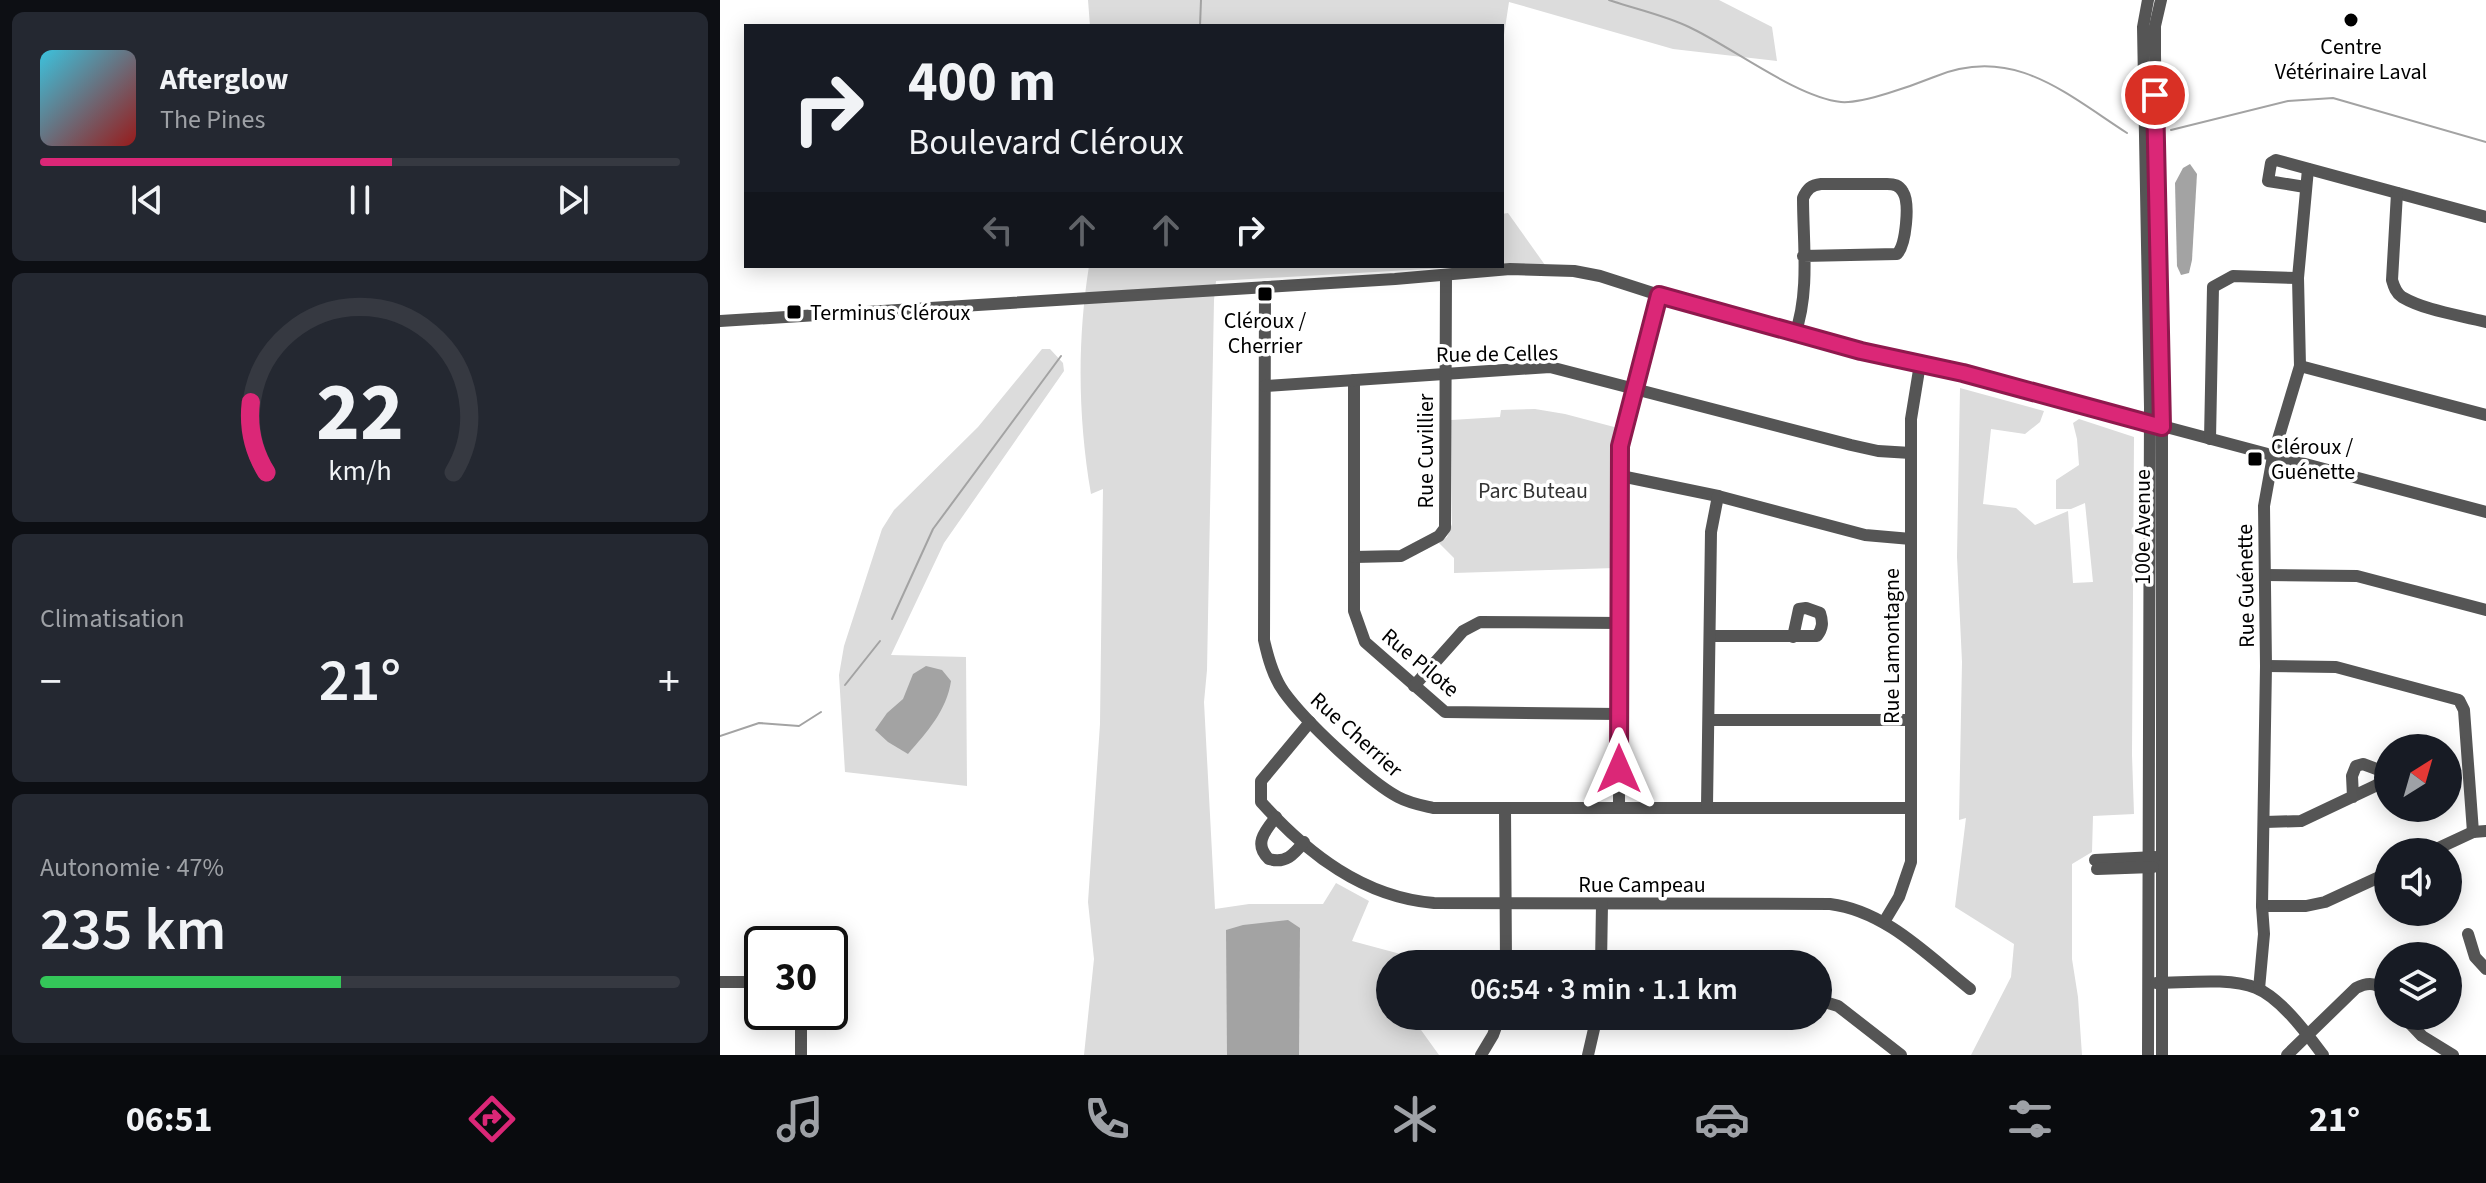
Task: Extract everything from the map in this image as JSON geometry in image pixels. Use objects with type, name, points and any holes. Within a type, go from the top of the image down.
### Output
[{"type":"street","name":"100e Avenue","points":[[2148,0],[2143,38],[2149,424],[2148,863],[2162,1055]]},
{"type":"street","name":"100e Avenue","points":[[2148,1055],[2162,862],[2162,427],[2155,55],[2155,26],[2161,0]]},
{"type":"street","points":[[2305,187],[2270,182],[2267,177],[2271,163],[2276,160],[2486,217]]},
{"type":"street","name":"Rue Guénette","points":[[2259,989],[2263,957],[2265,822],[2264,506],[2273,456],[2300,366],[2298,278],[2308,169]]},
{"type":"street","points":[[1795,334],[1803,304],[1803,256],[1803,198],[1813,185],[1887,184],[1896,185],[1902,190],[1905,198],[1905,241],[1897,254],[1803,256]]},
{"type":"street","points":[[2397,193],[2392,280],[2395,290],[2401,297],[2486,322]]},
{"type":"street","points":[[720,321],[1510,269],[1574,271],[1795,334],[1963,373],[2486,512]]},
{"type":"street","name":"Rue Cuvillier","points":[[1354,557],[1401,556],[1443,533],[1446,275]]},
{"type":"street","points":[[2210,439],[2213,287],[2233,276],[2298,278]]},
{"type":"street","name":"Rue Cherrier","points":[[1265,287],[1264,640],[1268,659],[1283,691],[1310,722],[1395,795],[1413,804],[1433,808],[1911,808]]},
{"type":"street","points":[[1619,807],[1622,433],[1659,295]]},
{"type":"street","name":"Rue Lamontagne","points":[[1884,922],[1899,897],[1911,862],[1911,453],[1913,395],[1920,364]]},
{"type":"street","points":[[2300,366],[2486,415]]},
{"type":"street","name":"Rue de Celles","points":[[1265,386],[1550,367],[1851,445],[1911,453]]},
{"type":"street","name":"Rue Pilote","points":[[1354,380],[1354,611],[1365,642],[1438,707],[1453,713],[1619,714]]},
{"type":"street","points":[[1621,476],[1718,496],[1865,535],[1911,539]]},
{"type":"street","points":[[1707,806],[1711,532],[1718,496]]},
{"type":"street","points":[[2265,575],[2357,576],[2486,610]]},
{"type":"street","points":[[1414,686],[1463,631],[1480,622],[1621,623]]},
{"type":"street","points":[[1710,636],[1793,637]]},
{"type":"street","points":[[2266,666],[2336,667],[2459,700],[2464,710],[2480,832]]},
{"type":"street","points":[[1709,720],[1911,720]]},
{"type":"street","name":"Rue Campeau","points":[[1310,722],[1261,781],[1261,802],[1304,842],[1353,879],[1387,895],[1434,903],[1830,904],[1850,907],[1884,922],[1970,989]]},
{"type":"street","points":[[2265,822],[2301,821],[2353,797]]},
{"type":"street","points":[[1505,808],[1506,950]]},
{"type":"street","points":[[1276,817],[1261,837],[1261,846],[1269,859],[1283,861],[1304,842]]},
{"type":"street","points":[[2096,864],[2162,862]]},
{"type":"street","points":[[2262,906],[2306,906],[2325,902],[2374,879]]},
{"type":"street","points":[[1601,950],[1602,904]]},
{"type":"street","points":[[2468,934],[2475,957],[2486,969]]},
{"type":"street","points":[[720,982],[744,982]]},
{"type":"street","points":[[2155,983],[2236,984],[2259,989],[2284,1010],[2323,1055]]},
{"type":"street","points":[[2287,1055],[2356,988],[2364,984],[2374,985]]},
{"type":"street","points":[[1832,1004],[1901,1055]]},
{"type":"street","points":[[801,1030],[801,1055]]},
{"type":"street","points":[[1481,1055],[1495,1030]]},
{"type":"street","points":[[1588,1055],[1594,1030]]},
{"type":"street","points":[[2416,1030],[2453,1055]]},
{"type":"green space","points":[[1088,0],[1719,0],[1772,27],[1777,61],[1673,49],[1509,2],[1504,35],[1504,24],[1090,24]]},
{"type":"green space","points":[[1508,213],[1545,265],[1504,265],[1504,214]]},
{"type":"green space","points":[[1089,268],[1444,268],[1216,281],[1204,702],[1215,909],[1249,904],[1323,904],[1336,883],[1369,901],[1352,941],[1386,950],[1376,950],[1376,1030],[1421,1030],[1439,1055],[1084,1055],[1094,959],[1088,902],[1100,724],[1103,489],[1091,494],[1081,409],[1082,323]]},
{"type":"green space","points":[[1042,349],[1050,349],[1063,363],[1064,371],[944,543],[891,655],[966,657],[967,786],[845,772],[839,675],[844,646],[882,529],[894,510],[978,427]]},
{"type":"green space","points":[[1960,388],[2044,411],[2040,422],[2025,434],[1991,429],[1983,504],[2016,508],[2035,525],[2068,511],[2073,583],[2093,582],[2085,503],[2071,509],[2056,509],[2056,480],[2079,465],[2073,423],[2079,419],[2134,437],[2134,814],[2093,816],[2092,852],[2072,864],[2072,959],[2082,1055],[1971,1055],[2011,977],[2014,944],[1955,907],[1966,818],[1959,820],[1962,662],[1957,557]]},
{"type":"green space","name":"Parc Buteau","points":[[1535,409],[1618,428],[1615,568],[1454,573],[1454,558],[1439,543],[1447,537],[1452,524],[1451,420],[1500,417],[1501,410]]},
{"type":"shaded area","points":[[2190,164],[2197,174],[2192,260],[2189,273],[2181,275],[2177,266],[2175,183],[2183,168]]},
{"type":"shaded area","points":[[926,666],[942,670],[951,681],[949,692],[941,711],[908,754],[875,730],[887,713],[903,699],[913,674]]},
{"type":"shaded area","points":[[1288,920],[1300,928],[1299,1055],[1227,1055],[1226,930]]},
{"type":"waterway","points":[[1200,24],[1201,0]]},
{"type":"waterway","points":[[1609,0],[1689,27],[1784,81],[1823,98],[1841,102],[1862,100],[1962,68],[1988,66],[2013,70],[2059,89],[2127,133]]},
{"type":"waterway","points":[[2171,130],[2288,101],[2333,98],[2486,142]]},
{"type":"waterway","points":[[892,619],[933,529],[1061,356]]},
{"type":"waterway","points":[[845,685],[880,641]]},
{"type":"waterway","points":[[720,736],[759,723],[799,726],[821,712]]},
{"type":"place","name":"Centre Vétérinaire Laval","points":[[2351,20]]},
{"type":"place","name":"Cléroux / Cherrier","points":[[1265,294]]},
{"type":"place","name":"Terminus Cléroux","points":[[794,312]]},
{"type":"place","name":"Cléroux / Guénette","points":[[2255,459]]},
{"type":"route","points":[[1619,769],[1620,446],[1659,295],[1795,334],[1963,373],[2162,427],[2155,95]]}]
